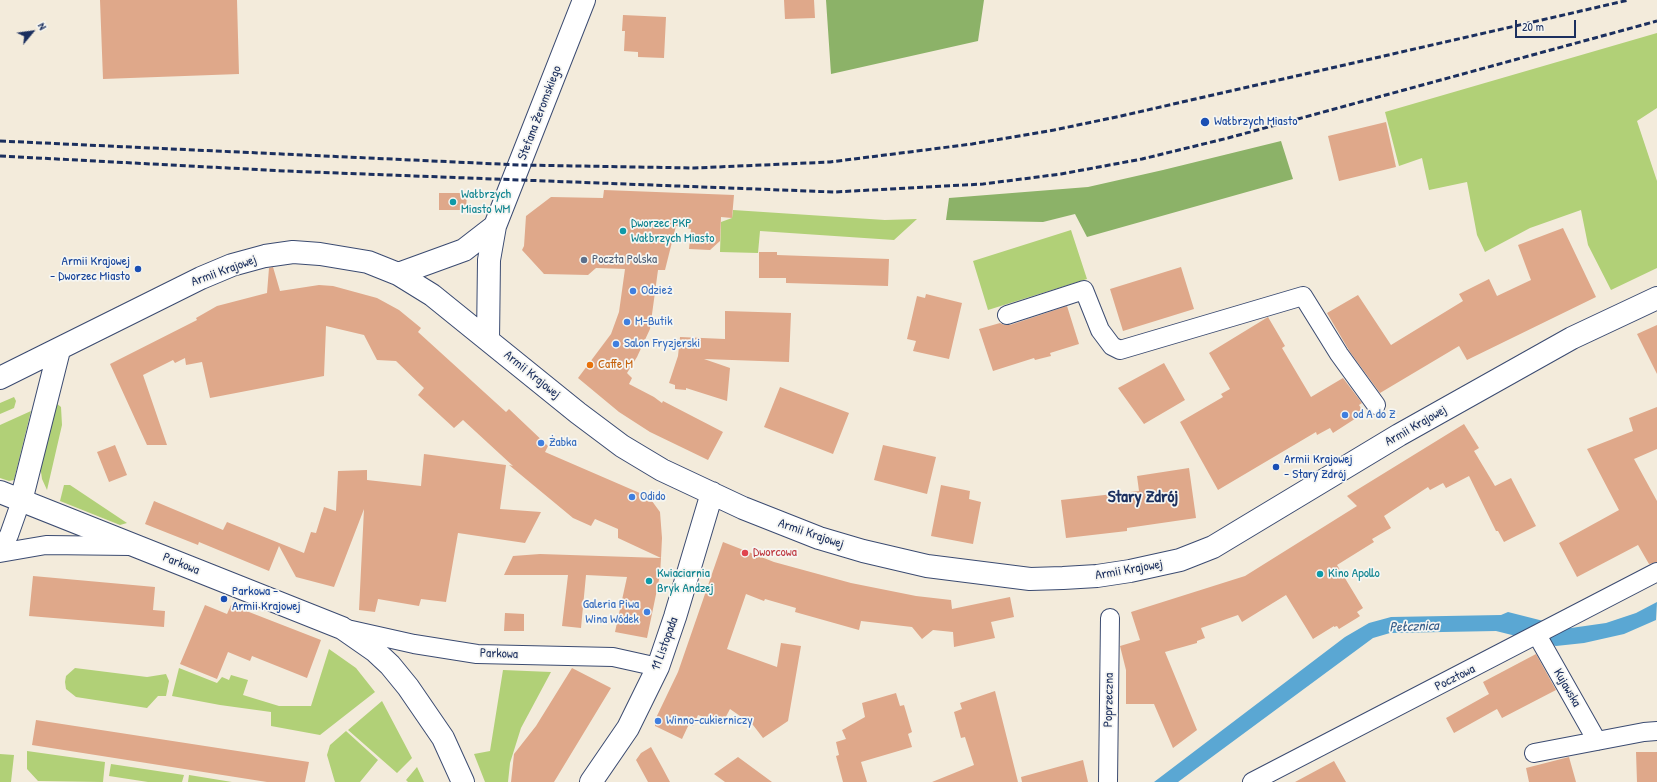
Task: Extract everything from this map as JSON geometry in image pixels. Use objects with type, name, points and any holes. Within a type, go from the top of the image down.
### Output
[{"type":"main road","name":"Stefana Żeromskiego","points":[[488,340],[489,260],[495,226],[584,0]]},
{"type":"main road","points":[[398,274],[464,250],[495,226]]},
{"type":"main road","name":"Armii Krajowej","points":[[0,378],[59,350],[201,278],[232,265],[265,256],[293,252],[320,254],[368,262],[398,274],[432,295],[578,413],[622,446],[662,470],[778,523],[819,538],[863,551],[927,566],[1030,579],[1097,576],[1130,571],[1180,560],[1213,547],[1399,435],[1572,338],[1657,298]]},
{"type":"main road","points":[[21,501],[59,350]]},
{"type":"main road","name":"Parkowa","points":[[0,492],[342,628],[375,651],[390,665],[408,687],[443,738],[463,782]]},
{"type":"main road","name":"11 Listopada","points":[[591,782],[628,728],[658,667],[675,617],[712,493]]},
{"type":"street","points":[[1007,316],[1084,290],[1100,330],[1112,346],[1120,350],[1303,296],[1339,354],[1376,405]]},
{"type":"street","points":[[0,552],[9,535],[21,501]]},
{"type":"street","points":[[0,552],[46,545],[134,546]]},
{"type":"street","name":"Pocztowa","points":[[1252,782],[1657,572]]},
{"type":"street","name":"Poprzeczna","points":[[1108,782],[1110,618]]},
{"type":"street","name":"Parkowa","points":[[342,628],[414,644],[477,654],[613,657],[658,667]]},
{"type":"street","name":"Kujawska","points":[[1538,635],[1597,741]]},
{"type":"street","points":[[1534,753],[1657,731]]},
{"type":"green space","points":[[826,0],[984,0],[978,41],[831,74]]},
{"type":"green space","points":[[1657,33],[1657,108],[1637,121],[1657,181],[1657,268],[1611,290],[1588,245],[1581,210],[1530,228],[1485,252],[1477,235],[1467,182],[1429,190],[1422,158],[1399,166],[1385,112]]},
{"type":"green space","points":[[1281,141],[1293,179],[1087,237],[1075,214],[1043,222],[946,220],[949,198],[1088,187]]},
{"type":"green space","points":[[733,210],[885,220],[917,219],[894,240],[760,231],[758,253],[720,252],[721,222],[732,218]]},
{"type":"green space","points":[[1071,230],[1087,279],[988,310],[973,261]]},
{"type":"green space","points":[[14,397],[16,401],[14,408],[0,414],[0,403]]},
{"type":"green space","points":[[56,403],[61,407],[62,425],[47,490],[42,479],[40,465]]},
{"type":"green space","points":[[31,411],[14,480],[9,481],[0,478],[0,425]]},
{"type":"green space","points":[[64,485],[70,485],[127,523],[120,525],[60,501]]},
{"type":"green space","points":[[329,649],[356,668],[375,692],[320,735],[271,726],[271,712],[220,705],[172,696],[179,668],[217,683],[222,677],[229,680],[231,675],[248,680],[243,695],[279,706],[311,706]]},
{"type":"green space","points":[[75,668],[147,677],[166,674],[169,681],[166,696],[158,696],[147,708],[76,697],[66,689],[65,682],[66,676]]},
{"type":"green space","points":[[503,670],[551,672],[521,728],[510,763],[508,782],[485,782],[474,754],[490,751]]},
{"type":"green space","points":[[382,701],[412,758],[397,773],[348,730]]},
{"type":"green space","points":[[346,731],[378,760],[360,782],[335,782],[327,755],[330,745]]},
{"type":"green space","points":[[27,751],[105,762],[103,782],[38,781],[27,769]]},
{"type":"green space","points":[[0,754],[14,755],[11,782],[0,782]]},
{"type":"green space","points":[[111,764],[184,775],[182,782],[148,782],[109,776]]},
{"type":"green space","points":[[417,767],[424,782],[408,782],[406,780]]},
{"type":"green space","points":[[189,775],[232,782],[188,782]]},
{"type":"water","name":"Pełcznica","points":[[1657,602],[1656,620],[1624,634],[1584,643],[1556,646],[1496,631],[1390,633],[1373,638],[1178,782],[1154,782],[1345,637],[1369,623],[1391,617],[1501,615],[1508,612],[1571,628],[1606,623],[1636,613]]},
{"type":"building","points":[[100,0],[237,0],[239,74],[103,79]]},
{"type":"building","points":[[784,0],[814,0],[815,18],[785,19]]},
{"type":"building","points":[[623,15],[666,17],[664,58],[638,57],[638,52],[624,51],[625,31],[622,31]]},
{"type":"building","points":[[1386,122],[1396,167],[1339,181],[1328,136]]},
{"type":"building","points":[[604,190],[734,195],[732,218],[721,217],[720,241],[710,250],[689,249],[691,229],[676,226],[665,270],[658,270],[650,329],[637,357],[627,373],[632,378],[629,384],[654,397],[662,403],[663,401],[723,432],[708,460],[650,432],[619,412],[578,378],[611,334],[619,312],[625,269],[596,268],[588,275],[544,274],[522,250],[524,246],[526,216],[551,197],[603,198]]},
{"type":"building","name":"Wałbrzych Miasto WM","points":[[439,193],[467,193],[466,210],[439,210]]},
{"type":"building","points":[[1563,228],[1596,297],[1467,360],[1459,346],[1380,393],[1350,352],[1327,313],[1358,295],[1391,345],[1463,301],[1459,294],[1489,279],[1497,296],[1531,280],[1518,245]]},
{"type":"building","points":[[759,252],[777,252],[777,255],[889,259],[888,286],[786,283],[786,278],[759,278]]},
{"type":"building","points":[[273,267],[280,291],[319,285],[333,286],[377,298],[399,310],[421,328],[418,332],[506,412],[509,409],[548,446],[545,452],[649,497],[660,512],[662,538],[661,558],[618,538],[618,529],[595,519],[591,526],[573,518],[509,465],[513,466],[463,420],[454,428],[418,395],[424,388],[396,361],[377,360],[364,335],[326,326],[324,376],[210,398],[202,362],[186,365],[185,358],[175,363],[173,360],[143,375],[167,445],[147,445],[110,364],[197,320],[196,318],[217,306],[267,293],[269,268]]},
{"type":"building","points":[[1181,267],[1194,309],[1123,331],[1110,289]]},
{"type":"building","points":[[926,294],[962,303],[949,359],[913,351],[916,341],[907,339],[917,296],[925,298]]},
{"type":"building","points":[[1067,306],[1079,344],[1050,353],[1051,356],[1035,360],[1034,358],[993,371],[979,329],[1000,323],[1010,325]]},
{"type":"building","points":[[725,311],[791,313],[789,362],[704,359],[730,368],[727,401],[686,388],[686,390],[675,389],[675,385],[669,383],[678,356],[680,337],[725,339]]},
{"type":"building","points":[[1268,317],[1285,346],[1282,348],[1311,397],[1343,378],[1362,403],[1359,405],[1364,413],[1333,433],[1330,428],[1317,435],[1316,432],[1218,490],[1180,422],[1223,397],[1221,394],[1230,389],[1209,353]]},
{"type":"building","points":[[1657,325],[1657,374],[1637,334]]},
{"type":"building","points":[[1164,363],[1185,400],[1144,424],[1118,388]]},
{"type":"building","points":[[780,387],[849,413],[833,454],[764,427]]},
{"type":"building","points":[[1657,407],[1657,449],[1634,459],[1657,501],[1657,562],[1649,564],[1638,545],[1577,577],[1559,543],[1619,510],[1587,449],[1633,431],[1629,418]]},
{"type":"building","points":[[1464,424],[1479,448],[1474,451],[1495,486],[1511,478],[1536,526],[1504,542],[1498,531],[1496,531],[1469,476],[1446,488],[1443,483],[1430,490],[1428,487],[1384,516],[1391,528],[1372,539],[1374,542],[1337,565],[1363,608],[1357,612],[1360,616],[1339,629],[1337,626],[1334,626],[1313,639],[1286,595],[1242,622],[1238,615],[1201,628],[1205,638],[1197,641],[1197,643],[1165,652],[1197,730],[1173,748],[1154,704],[1126,704],[1126,670],[1120,646],[1140,640],[1131,612],[1245,576],[1357,506],[1347,496]]},
{"type":"building","points":[[115,445],[127,475],[109,482],[97,452]]},
{"type":"building","points":[[883,445],[936,457],[927,494],[874,480]]},
{"type":"building","points":[[424,454],[506,465],[500,509],[541,512],[525,543],[458,533],[446,602],[421,599],[419,606],[378,599],[375,612],[359,610],[364,509],[334,587],[296,577],[279,546],[269,571],[199,542],[198,545],[145,524],[154,501],[223,530],[227,522],[304,553],[311,532],[316,533],[324,507],[336,511],[338,471],[367,470],[367,480],[421,486]]},
{"type":"building","points":[[1189,468],[1196,518],[1127,528],[1127,531],[1066,538],[1061,500],[1139,491],[1137,476]]},
{"type":"building","points":[[941,485],[970,491],[969,499],[981,502],[973,544],[931,536]]},
{"type":"building","points":[[723,542],[774,562],[851,583],[916,596],[951,600],[952,609],[1010,597],[1014,617],[991,622],[995,638],[954,647],[953,632],[933,630],[922,639],[912,627],[861,621],[859,630],[795,612],[796,608],[765,599],[764,601],[746,594],[727,649],[777,667],[781,643],[801,646],[788,721],[763,738],[753,725],[730,709],[722,724],[698,715],[693,726],[689,724],[682,739],[655,726],[655,720],[678,672]]},
{"type":"building","points":[[540,554],[661,558],[660,575],[647,638],[615,632],[627,577],[586,575],[581,628],[562,626],[568,575],[504,575],[513,556]]},
{"type":"building","points":[[33,576],[155,587],[153,610],[165,611],[164,627],[29,616]]},
{"type":"building","points":[[205,605],[227,614],[231,605],[321,640],[307,678],[252,656],[250,661],[228,652],[217,679],[180,664]]},
{"type":"building","points":[[505,613],[524,614],[524,631],[504,631]]},
{"type":"building","points":[[1536,654],[1556,690],[1502,718],[1497,709],[1454,733],[1446,718],[1489,694],[1483,682]]},
{"type":"building","points":[[572,668],[611,688],[554,782],[511,782],[514,754],[536,726]]},
{"type":"building","points":[[995,691],[1018,782],[932,782],[974,765],[965,737],[961,738],[954,712],[962,709],[960,703]]},
{"type":"building","points":[[896,693],[900,706],[904,705],[912,732],[908,734],[912,747],[861,762],[867,782],[843,782],[836,756],[839,755],[836,742],[846,739],[842,730],[865,717],[862,703]]},
{"type":"building","points":[[36,720],[309,762],[305,782],[267,782],[32,745]]},
{"type":"building","points":[[651,747],[670,782],[648,782],[636,760],[641,753]]},
{"type":"building","points":[[1636,752],[1657,752],[1657,782],[1637,782]]},
{"type":"building","points":[[738,757],[772,782],[725,782],[714,774]]},
{"type":"building","points":[[1569,757],[1576,782],[1529,782],[1526,768]]},
{"type":"building","points":[[1083,760],[1088,782],[1022,782],[1021,777]]},
{"type":"building","points":[[1334,761],[1346,782],[1295,782]]},
{"type":"railway","points":[[0,141],[520,165],[694,168],[830,162],[972,144],[1054,130],[1629,0]]},
{"type":"railway","points":[[0,156],[285,171],[834,192],[983,184],[1061,174],[1142,159],[1228,138],[1657,21]]},
{"type":"place","name":"Wałbrzych Miasto","points":[[1205,122]]},
{"type":"place","name":"Wałbrzych Miasto WM","points":[[453,202]]},
{"type":"place","name":"Dworzec PKP Wałbrzych Miasto","points":[[623,231]]},
{"type":"place","name":"Poczta Polska","points":[[584,260]]},
{"type":"place","name":"Armii Krajowej - Dworzec Miasto","points":[[138,269]]},
{"type":"place","name":"Odzież","points":[[633,291]]},
{"type":"place","name":"M-Butik","points":[[627,322]]},
{"type":"place","name":"Salon Fryzjerski","points":[[616,344]]},
{"type":"place","name":"Caffe M","points":[[590,365]]},
{"type":"place","name":"od A do Z","points":[[1345,415]]},
{"type":"place","name":"Żabka","points":[[541,443]]},
{"type":"place","name":"Armii Krajowej - Stary Zdrój","points":[[1276,467]]},
{"type":"place","name":"Odido","points":[[632,497]]},
{"type":"place","name":"Dworcowa","points":[[745,553]]},
{"type":"place","name":"Kino Apollo","points":[[1320,574]]},
{"type":"place","name":"Kwiaciarnia Bryk Andzej","points":[[649,581]]},
{"type":"place","name":"Parkowa - Armii Krajowej","points":[[224,599]]},
{"type":"place","name":"Galeria Piwa Wina Wódek","points":[[647,612]]},
{"type":"place","name":"Winno-cukierniczy","points":[[658,721]]},
{"type":"district","name":"Stary Zdrój","points":[[1143,497]]}]
